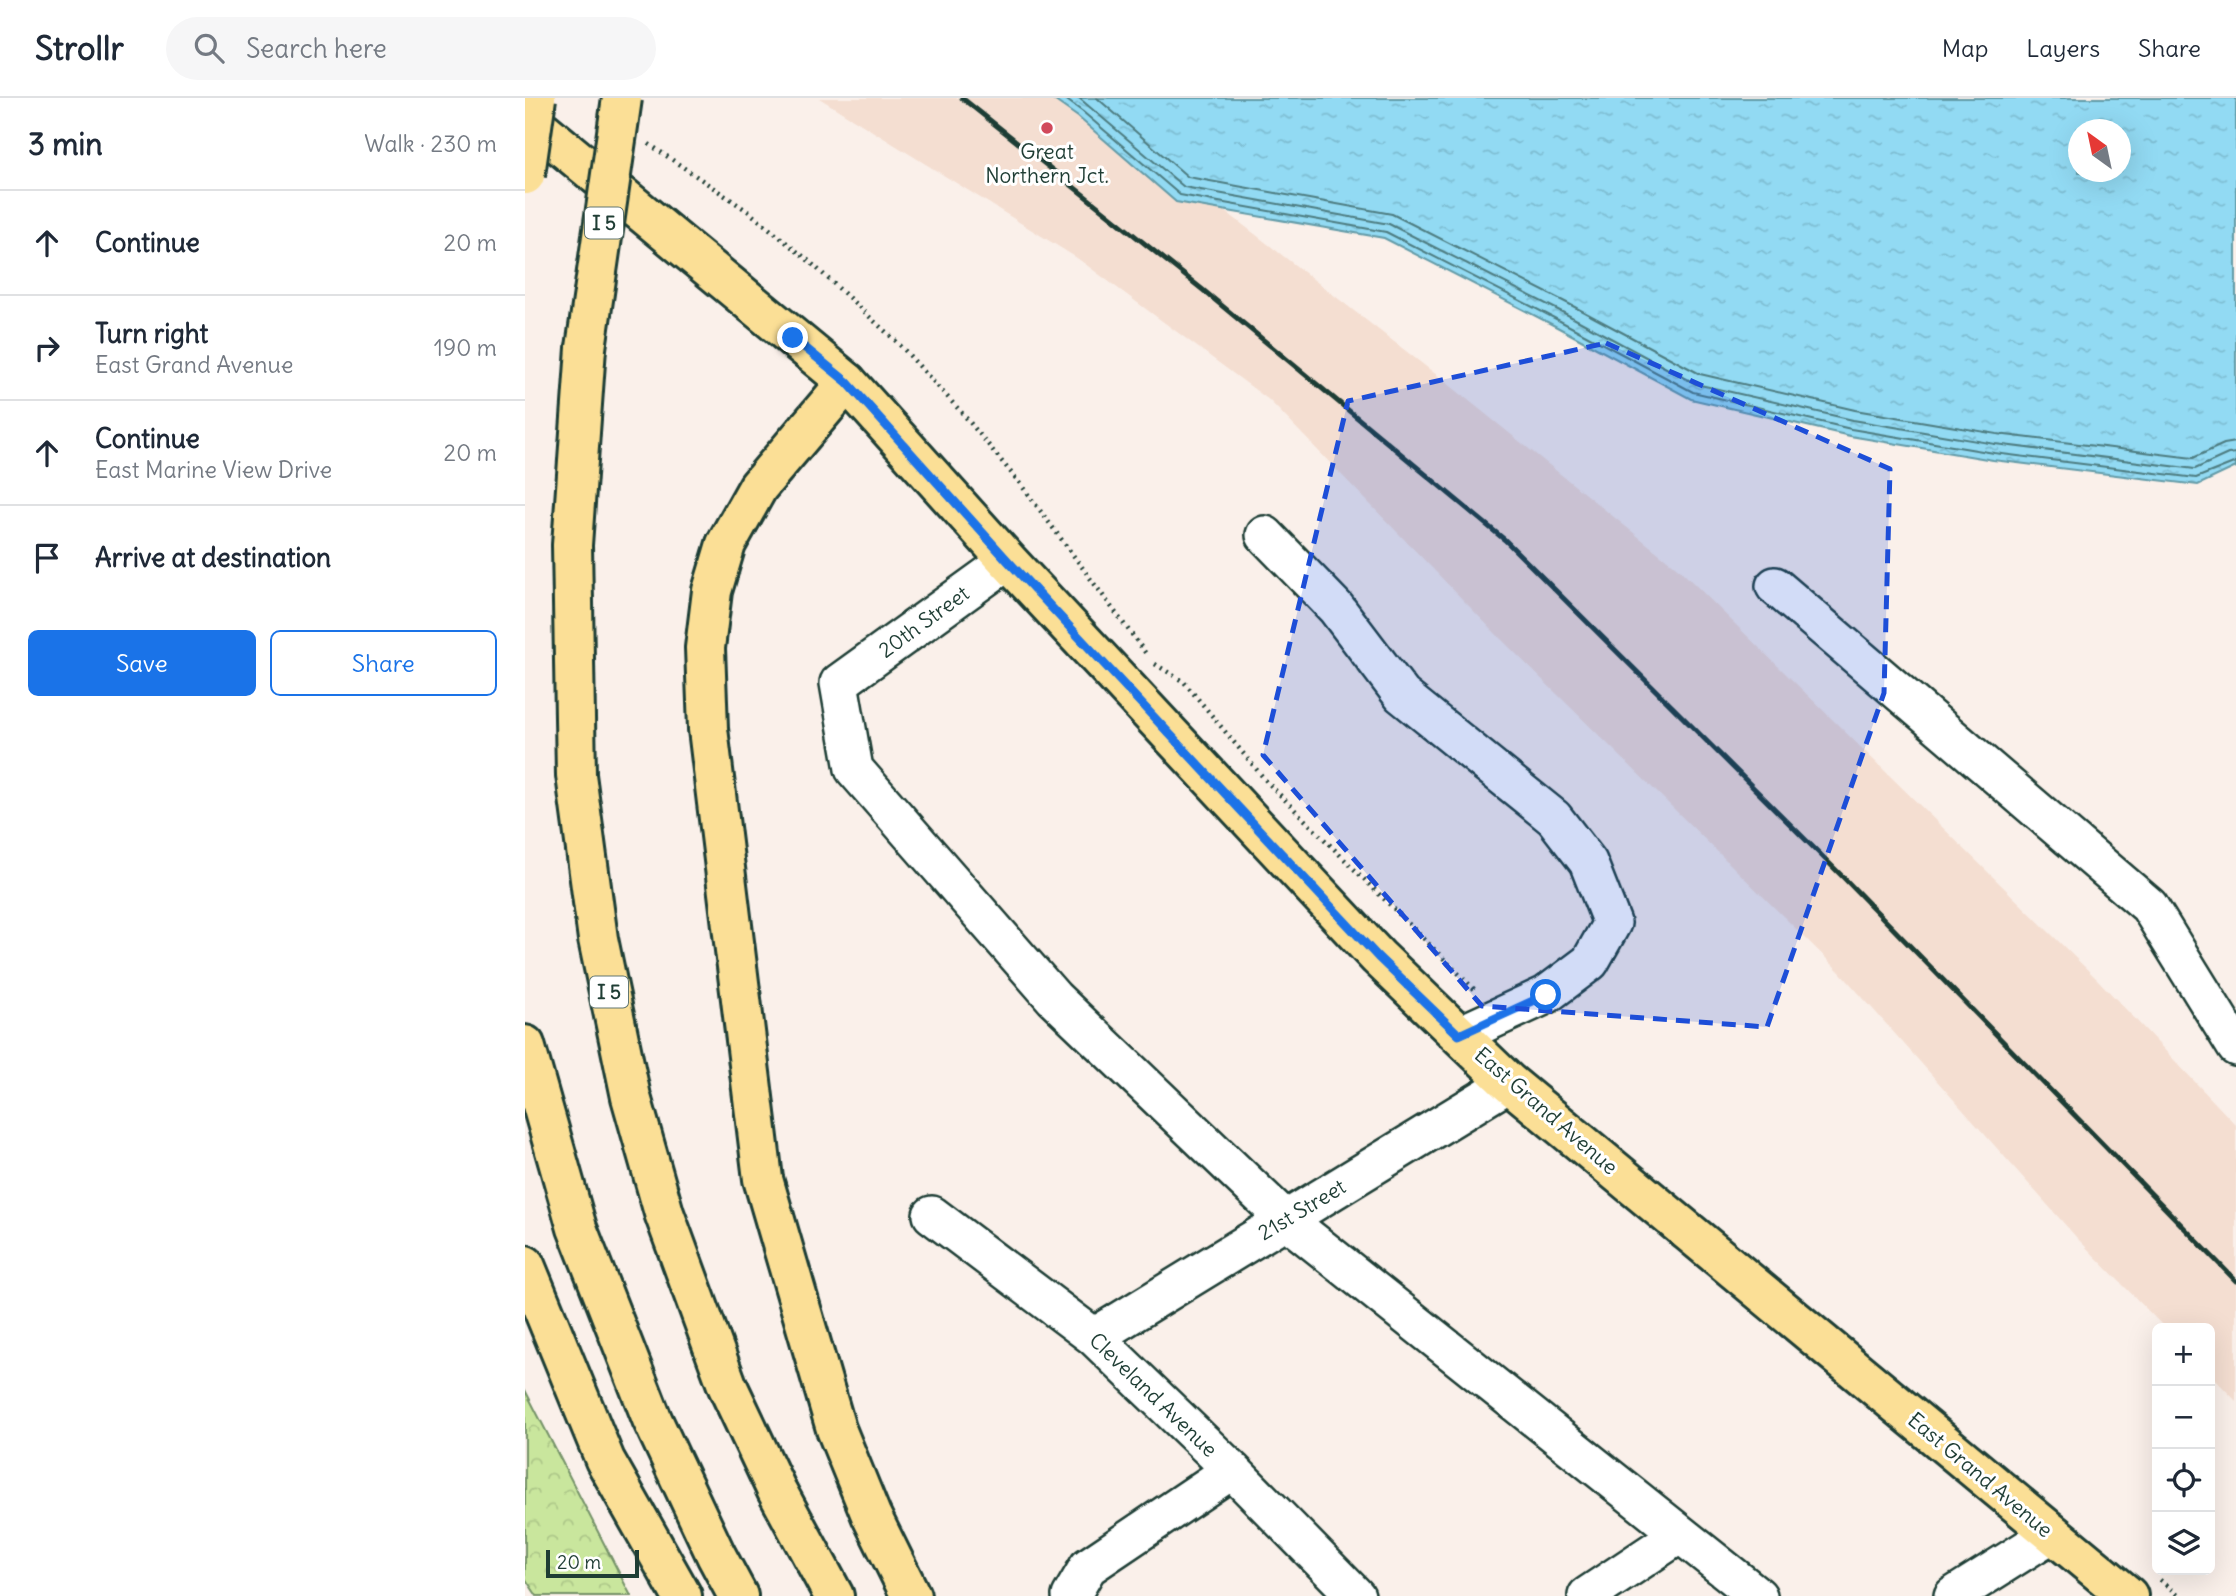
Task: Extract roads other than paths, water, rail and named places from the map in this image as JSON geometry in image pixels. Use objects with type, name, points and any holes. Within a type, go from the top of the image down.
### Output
[{"type":"main road","points":[[525,175],[536,98]]},
{"type":"main road","name":"I 5","points":[[622,98],[586,348],[572,544],[576,775],[598,939],[631,1097],[664,1213],[727,1385],[777,1491],[834,1596]]},
{"type":"main road","name":"East Grand Avenue","points":[[525,116],[847,382],[1008,561],[1378,957],[1509,1083],[2051,1534],[2143,1587]]},
{"type":"main road","points":[[847,382],[758,487],[726,544],[712,592],[705,648],[708,729],[763,1179],[836,1429],[871,1515],[911,1596]]},
{"type":"main road","points":[[525,1045],[577,1228],[652,1419],[716,1556],[739,1596]]},
{"type":"main road","points":[[525,1265],[605,1461],[682,1596]]},
{"type":"street","points":[[1265,535],[1336,608],[1402,695],[1554,818],[1588,862],[1612,923],[1590,962],[1546,995],[1459,1035]]},
{"type":"street","name":"20th Street","points":[[1008,561],[839,683],[854,769],[1053,998],[1286,1220]]},
{"type":"street","points":[[1775,586],[2149,906],[2236,1047]]},
{"type":"street","name":"21st Street","points":[[1094,1337],[1509,1083]]},
{"type":"street","name":"Cleveland Avenue","points":[[932,1216],[1094,1337],[1232,1470],[1356,1596]]},
{"type":"street","points":[[1286,1220],[1758,1596]]},
{"type":"street","points":[[1070,1596],[1088,1567],[1232,1470]]},
{"type":"street","points":[[1587,1596],[1680,1534]]},
{"type":"street","points":[[1953,1596],[2051,1534]]},
{"type":"water","points":[[1051,98],[2236,98],[2236,467],[2198,485],[1993,460],[1850,436],[1691,399],[1384,238],[1176,202],[1078,117]]},
{"type":"railway","points":[[962,98],[1203,290],[1505,540],[1843,877],[2236,1281]]},
{"type":"place","name":"Great Northern Jct.","points":[[1047,128]]}]
